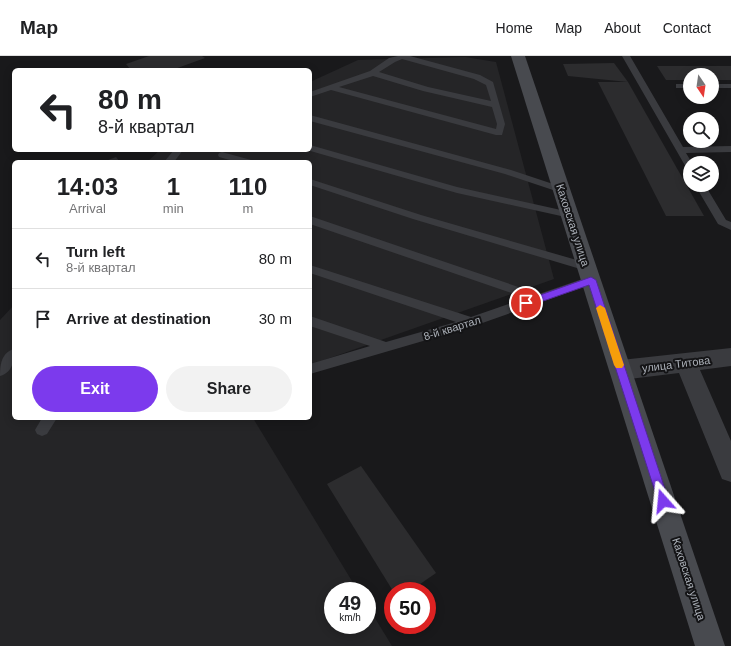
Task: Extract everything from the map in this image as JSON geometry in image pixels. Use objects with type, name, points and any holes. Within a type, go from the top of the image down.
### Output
[{"type":"main road","name":"Каховская улица","points":[[518,56],[710,646]]},
{"type":"street","name":"улица Титова","points":[[621,370],[731,357]]},
{"type":"street","points":[[686,363],[731,470]]},
{"type":"lane","points":[[312,94],[372,73],[392,60],[404,56],[477,77],[490,84],[501,124],[499,133],[332,88]]},
{"type":"lane","points":[[626,56],[684,156]]},
{"type":"lane","points":[[372,73],[426,89],[496,106]]},
{"type":"lane","points":[[719,86],[731,86]]},
{"type":"lane","points":[[312,119],[508,172],[562,190]]},
{"type":"lane","points":[[312,149],[457,190],[570,215]]},
{"type":"lane","points":[[680,150],[731,149]]},
{"type":"lane","points":[[171,160],[177,152]]},
{"type":"lane","points":[[219,156],[238,160]]},
{"type":"lane","points":[[312,183],[589,274]]},
{"type":"lane","points":[[704,192],[722,222],[731,226]]},
{"type":"lane","points":[[312,221],[539,298]]},
{"type":"lane","points":[[312,270],[471,322]]},
{"type":"lane","name":"8-й квартал","points":[[312,368],[471,322],[539,298],[589,274]]},
{"type":"lane","points":[[312,322],[386,347]]},
{"type":"lane","points":[[0,371],[12,356]]},
{"type":"lane","points":[[42,430],[49,420]]},
{"type":"shaded area","points":[[465,57],[496,62],[554,279],[312,364],[312,160],[149,160],[158,152],[312,152],[312,81],[358,60]]},
{"type":"shaded area","points":[[12,307],[12,420],[254,420],[353,582],[324,582],[324,634],[376,634],[376,620],[392,646],[0,646],[0,320]]},
{"type":"building","points":[[149,56],[202,56],[205,58],[178,68],[129,68],[126,64]]},
{"type":"building","points":[[614,63],[628,82],[568,76],[563,64]]},
{"type":"building","points":[[657,66],[731,66],[731,80],[719,80],[719,68],[683,68],[683,80],[666,80]]},
{"type":"building","points":[[598,82],[628,82],[683,179],[683,192],[690,192],[704,216],[666,216]]},
{"type":"building","points":[[116,157],[118,160],[108,160]]},
{"type":"building","points":[[361,466],[436,573],[423,582],[387,582],[327,484]]},
{"type":"slow traffic","points":[[600,308],[619,365]]},
{"type":"route","points":[[526,303],[591,280],[663,501]]}]
